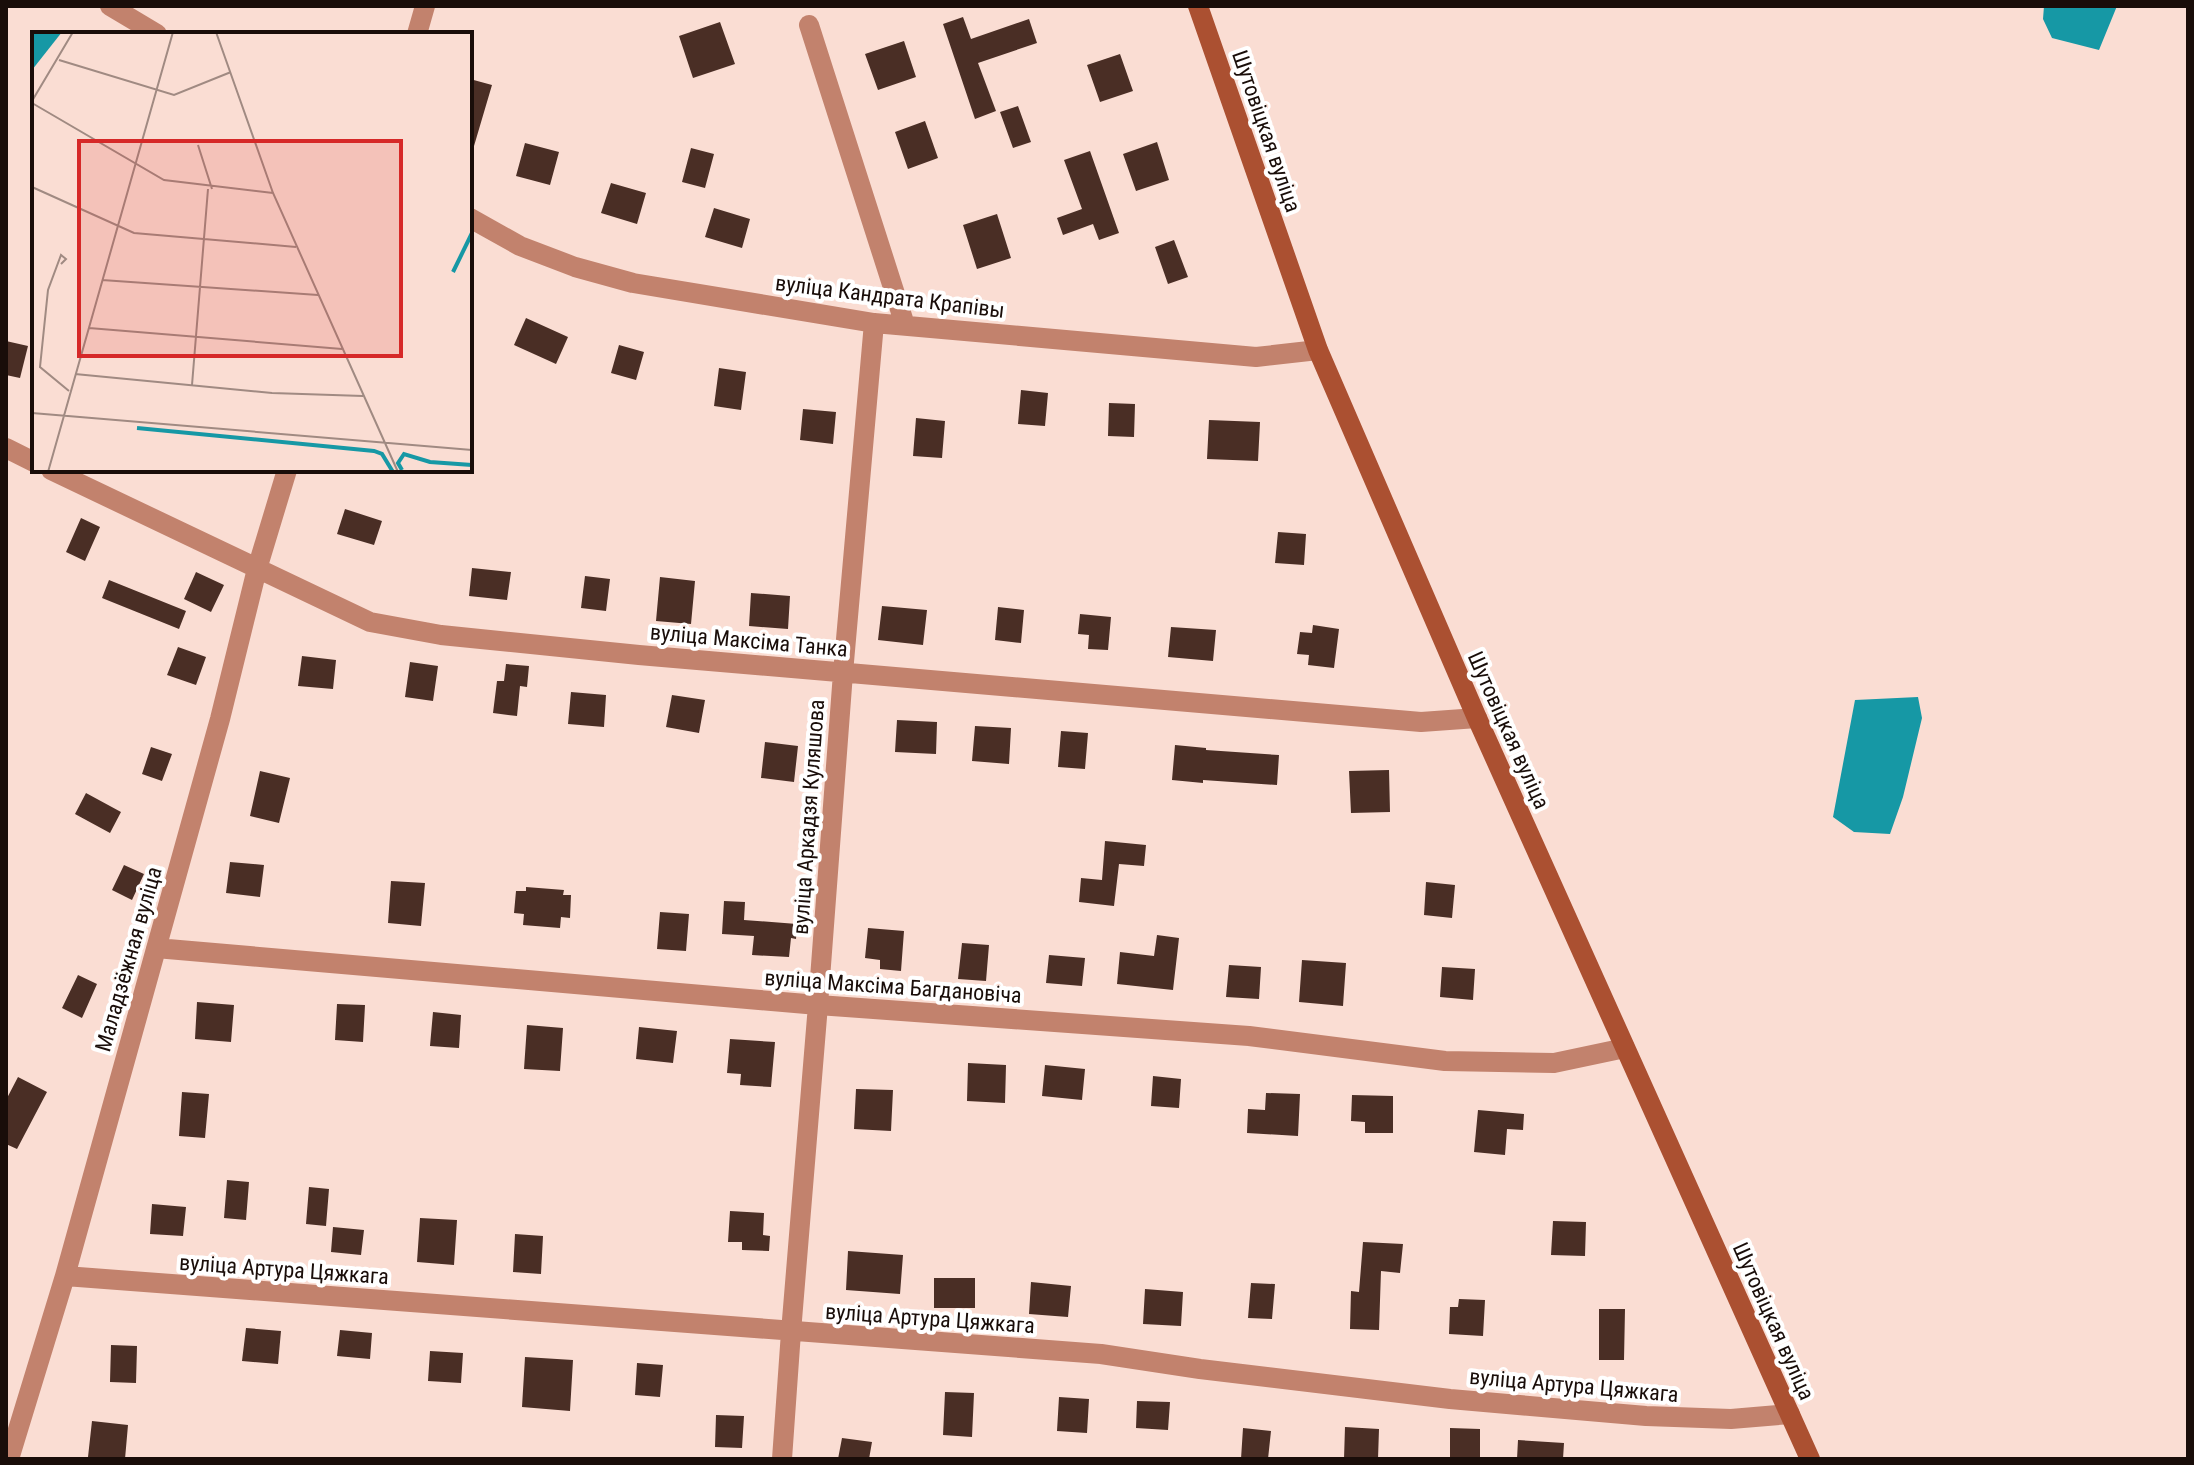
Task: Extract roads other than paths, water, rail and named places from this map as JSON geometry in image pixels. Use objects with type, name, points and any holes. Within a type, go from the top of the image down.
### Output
[{"type":"main road","name":"Шутовіцкая вуліца","points":[[1198,6],[1318,350],[1477,718],[1810,1459]]},
{"type":"street","points":[[110,6],[154,32]]},
{"type":"street","points":[[418,32],[425,6]]},
{"type":"street","points":[[809,25],[905,325]]},
{"type":"street","name":"вуліца Кандрата Крапівы","points":[[472,219],[520,246],[575,267],[633,283],[874,323],[1256,357],[1318,350]]},
{"type":"street","name":"вуліца Аркадзя Куляшова","points":[[782,1459],[843,673],[874,323]]},
{"type":"street","points":[[6,448],[32,461]]},
{"type":"street","name":"вуліца Максіма Танка","points":[[55,472],[370,622],[441,635],[1421,722],[1477,718]]},
{"type":"street","name":"Маладзёжная вуліца","points":[[9,1459],[65,1276],[220,719],[257,569],[286,472]]},
{"type":"street","name":"вуліца Максіма Багдановіча","points":[[156,948],[818,1005],[1249,1036],[1445,1061],[1554,1063],[1625,1048]]},
{"type":"street","name":"вуліца Артура Цяжкага","points":[[65,1276],[1101,1354],[1450,1399],[1646,1416],[1731,1419],[1790,1414]]},
{"type":"water","points":[[2044,6],[2117,6],[2099,50],[2052,38],[2043,19]]},
{"type":"water","points":[[1918,697],[1922,718],[1903,797],[1890,834],[1854,832],[1833,817],[1855,700]]}]
